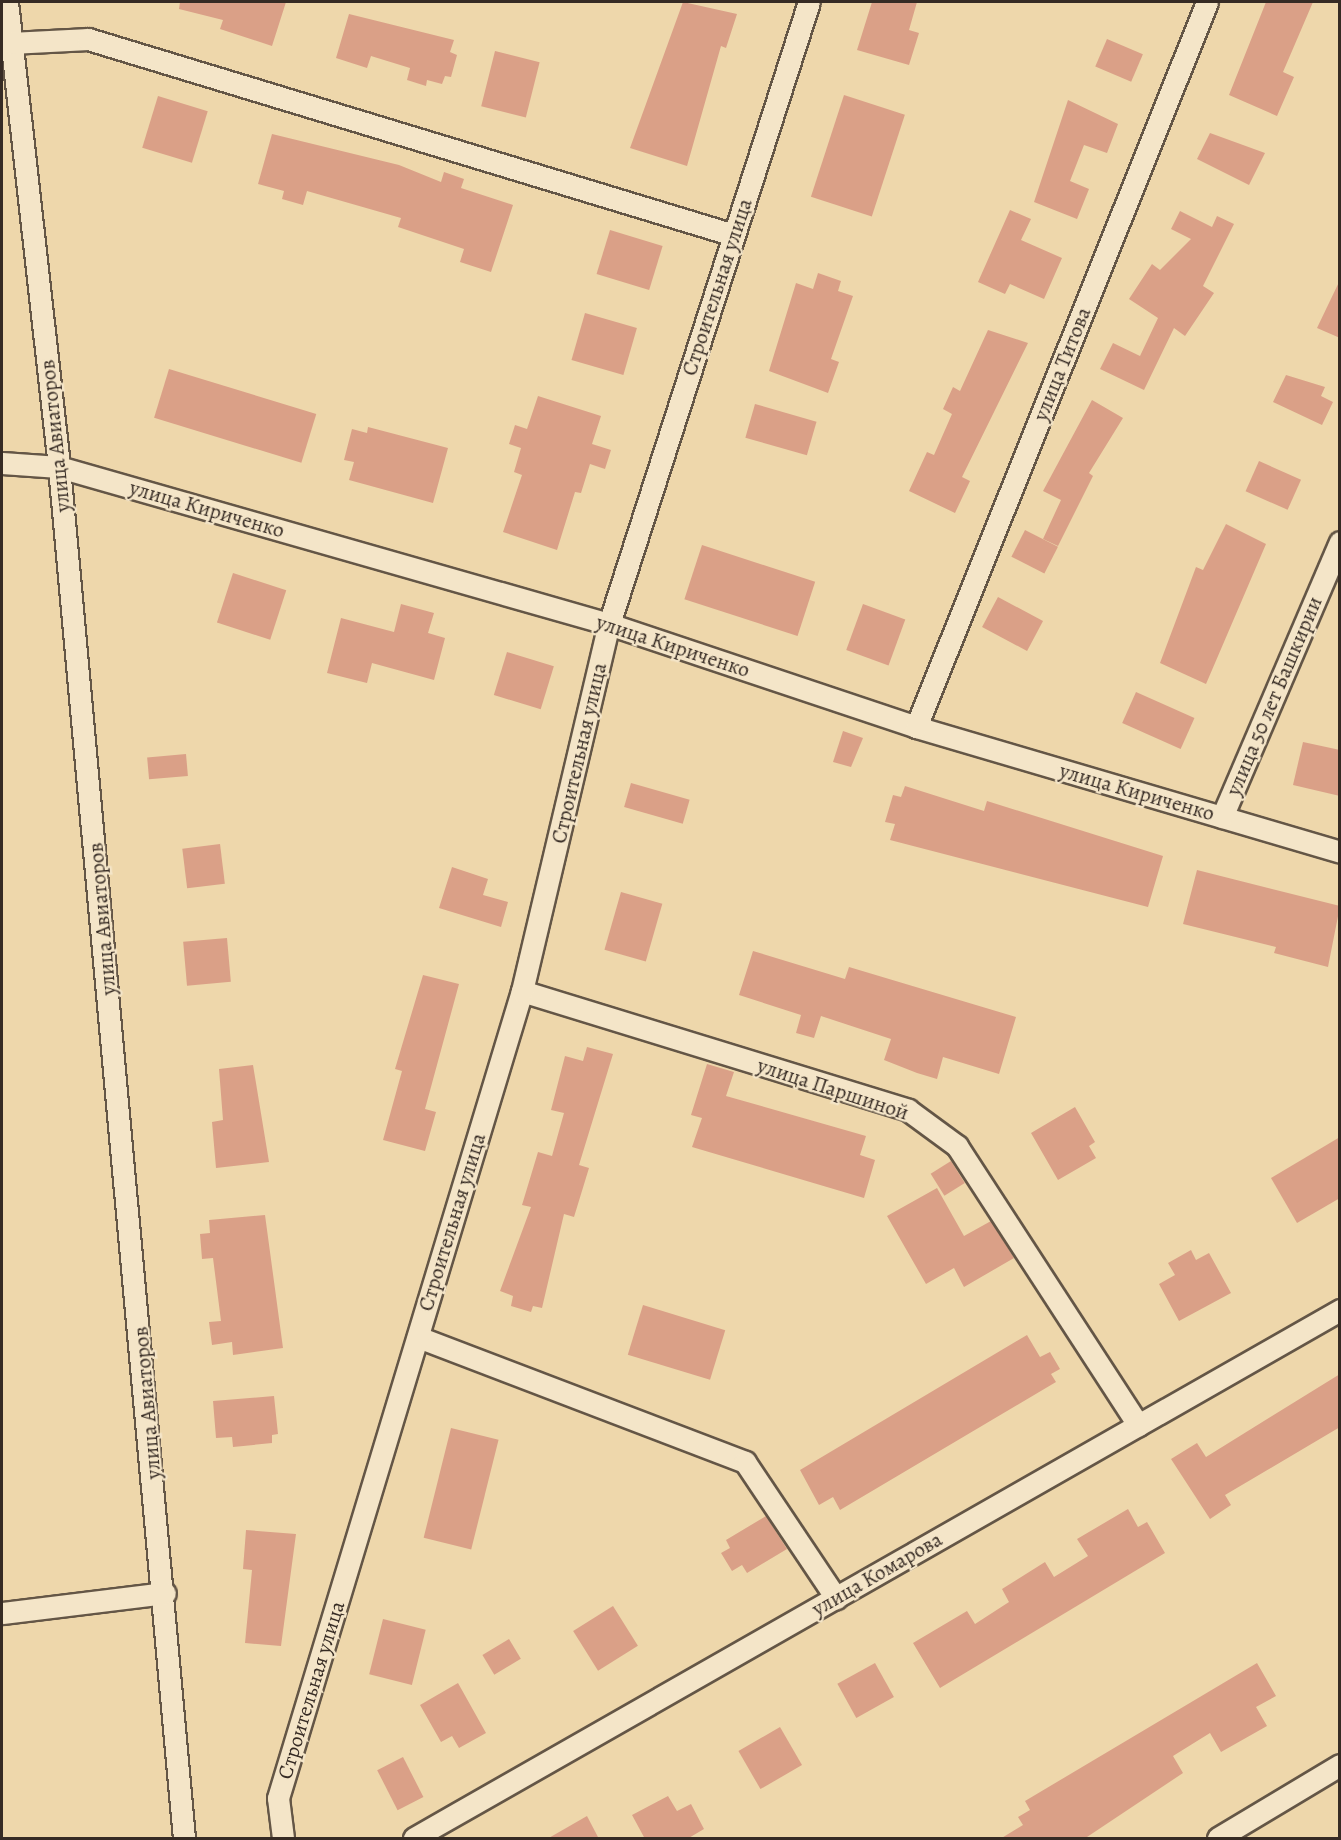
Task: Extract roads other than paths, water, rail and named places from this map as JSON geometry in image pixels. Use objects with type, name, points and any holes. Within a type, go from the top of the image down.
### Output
[{"type":"street","name":"улица Авиаторов","points":[[7,2],[59,467],[165,1593],[184,1839]]},
{"type":"street","name":"Строительная улица","points":[[283,1839],[278,1798],[522,991],[609,624],[809,2]]},
{"type":"street","name":"улица Титова","points":[[916,727],[1207,2]]},
{"type":"street","points":[[10,43],[88,39],[734,235]]},
{"type":"street","name":"улица Кириченко","points":[[2,463],[59,467],[609,624],[916,727],[1340,852]]},
{"type":"street","name":"улица 50 лет Башкирии","points":[[1222,817],[1340,542]]},
{"type":"street","name":"улица Паршиной","points":[[522,991],[908,1110],[957,1146],[1138,1425]]},
{"type":"street","name":"улица Комарова","points":[[414,1839],[1340,1310]]},
{"type":"street","name":"Строительная улица","points":[[418,1337],[745,1462],[836,1598]]},
{"type":"street","points":[[2,1613],[165,1593]]},
{"type":"street","points":[[1218,1839],[1340,1765]]}]
